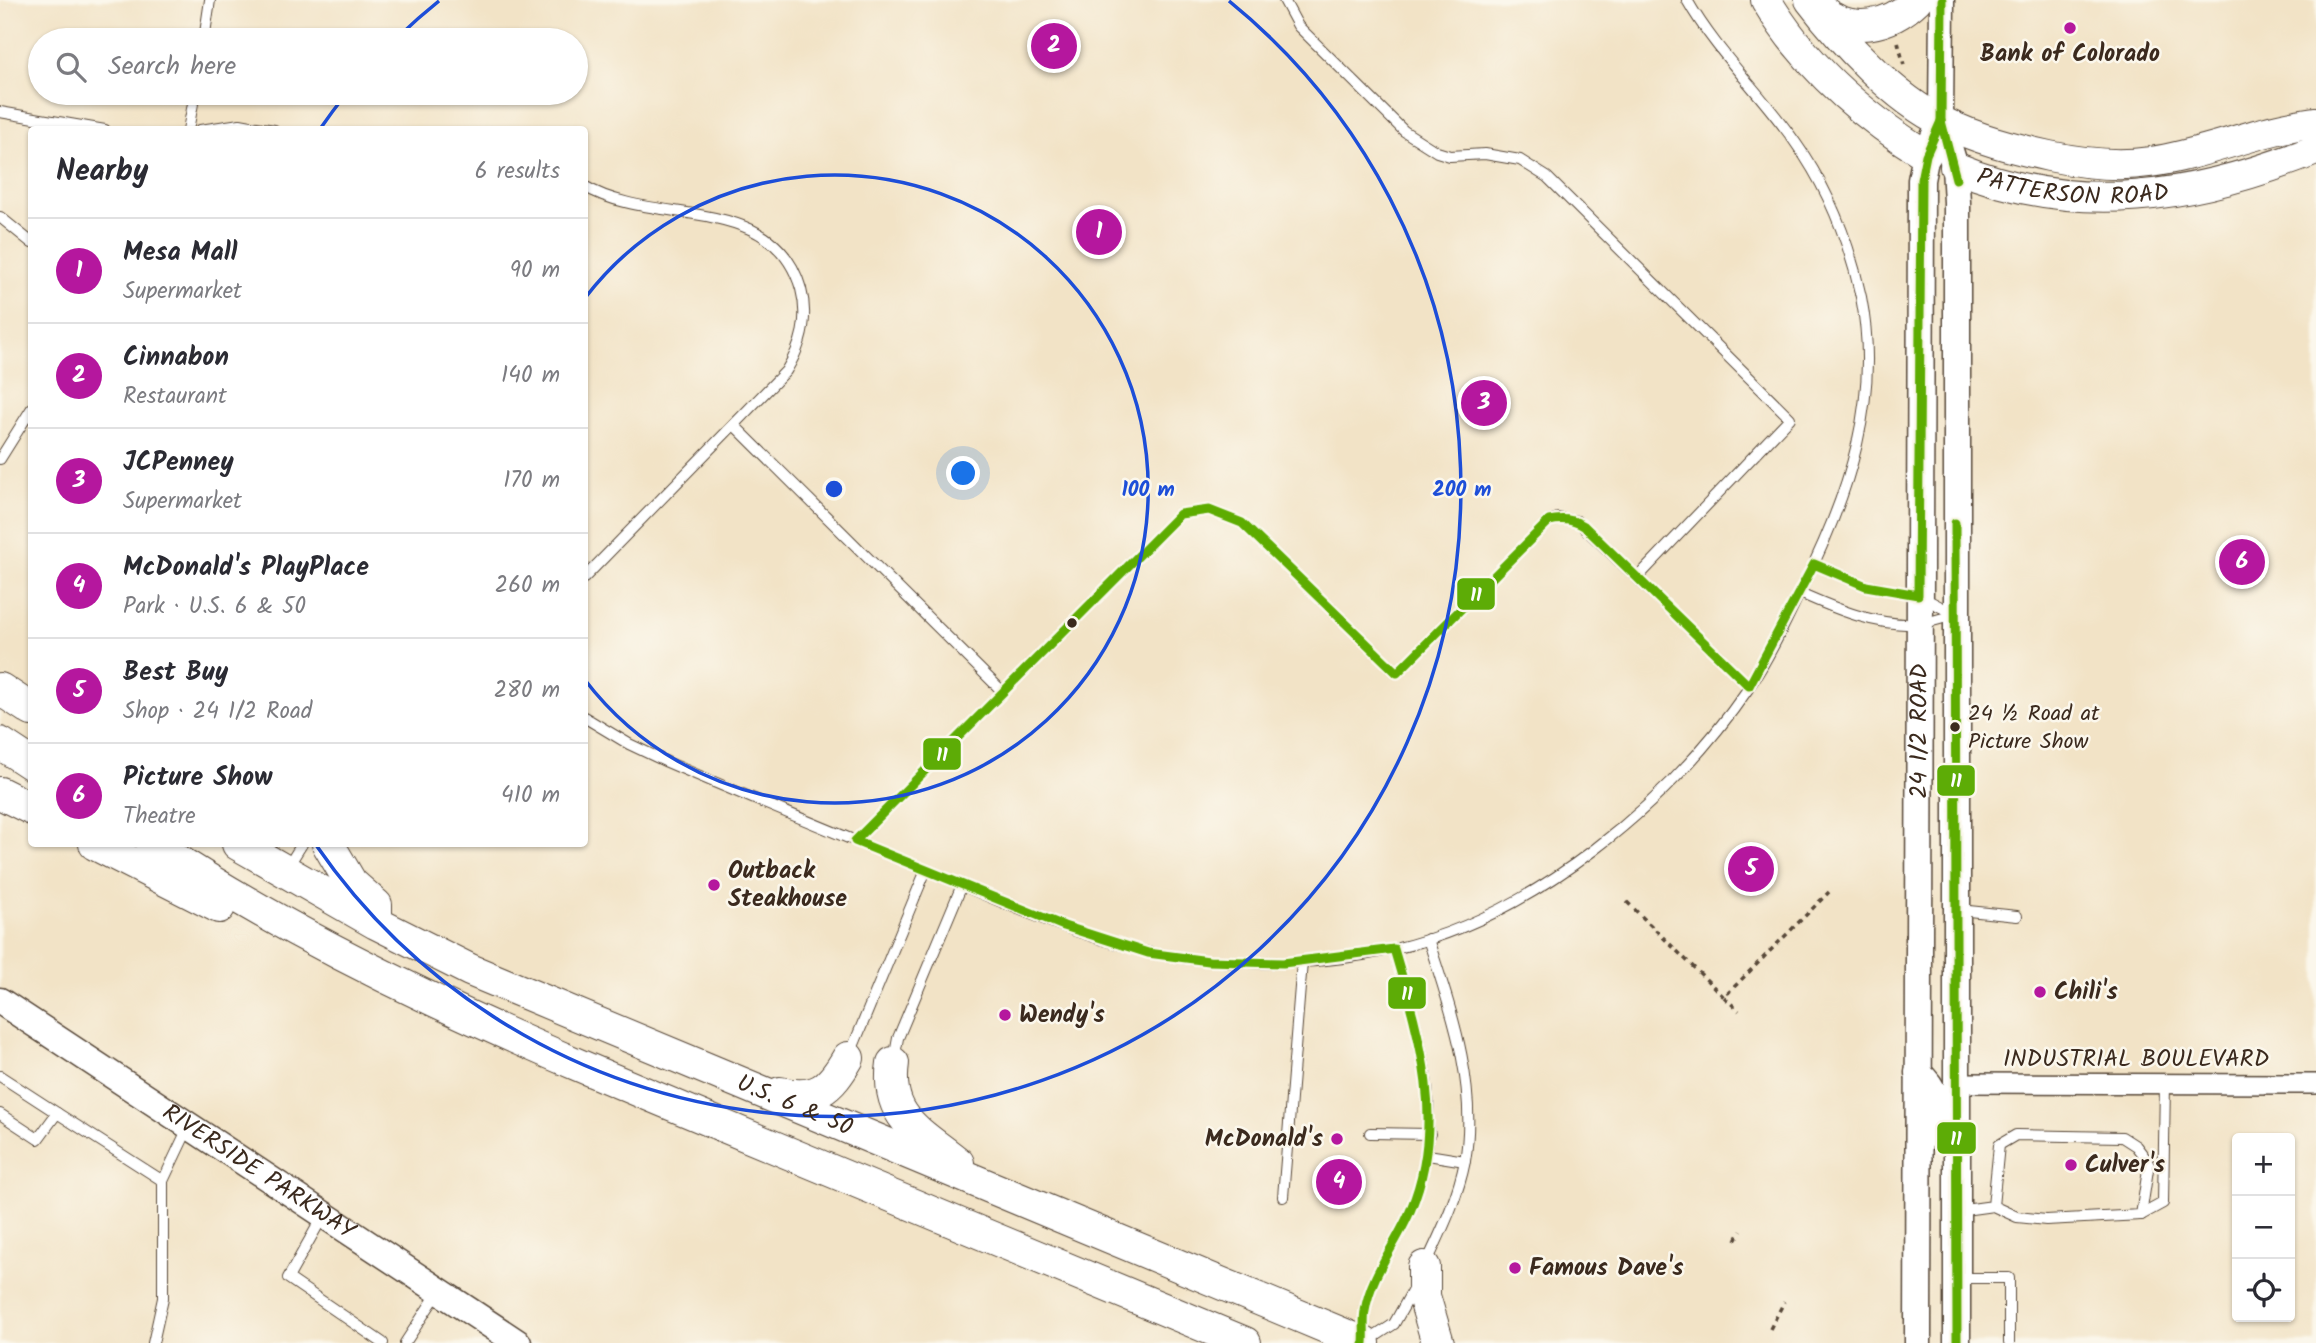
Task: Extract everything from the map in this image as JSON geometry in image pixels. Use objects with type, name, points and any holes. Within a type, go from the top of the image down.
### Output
[{"type":"highway","points":[[0,689],[28,707]]},
{"type":"highway","points":[[0,730],[28,745]]},
{"type":"highway","points":[[0,743],[28,761]]},
{"type":"highway","points":[[0,793],[28,807]]},
{"type":"highway","points":[[101,847],[256,925],[416,994]]},
{"type":"highway","name":"U.S. 6 & 50","points":[[157,847],[281,923],[416,994],[540,1050],[1245,1343]]},
{"type":"highway","points":[[192,847],[253,879],[274,878],[285,872]]},
{"type":"highway","name":"U.S. 6 & 50","points":[[243,847],[376,923],[470,970],[1364,1343]]},
{"type":"highway","points":[[330,847],[351,883],[376,905],[376,923]]},
{"type":"highway","points":[[740,1083],[788,1094],[811,1096],[827,1090],[848,1058]]},
{"type":"highway","points":[[893,1063],[891,1089],[896,1107],[921,1133],[989,1187]]},
{"type":"highway","points":[[1424,1267],[1424,1296],[1438,1343]]},
{"type":"main road","name":"PATTERSON ROAD","points":[[1766,0],[1796,44],[1834,86],[1880,126],[1926,155],[2007,186],[2048,194],[2133,197],[2204,188],[2273,167],[2316,150]]},
{"type":"main road","name":"PATTERSON ROAD","points":[[1810,0],[1858,57],[1941,121],[1998,144],[2072,160],[2118,165],[2194,154],[2288,125],[2316,122]]},
{"type":"main road","points":[[1810,0],[1838,20],[1868,26],[1884,23],[1900,15],[1917,0]]},
{"type":"main road","name":"24 1/2 ROAD","points":[[1918,1343],[1921,180],[1926,155],[1941,121]]},
{"type":"main road","name":"24 1/2 ROAD","points":[[1941,121],[1955,167],[1957,213],[1957,1343]]},
{"type":"main road","points":[[1918,933],[1928,964],[1935,1050],[1945,1074],[1956,1083]]},
{"type":"main road","name":"RIVERSIDE PARKWAY","points":[[0,1001],[518,1343]]},
{"type":"main road","points":[[1918,1073],[1931,1083],[1937,1095],[1946,1177],[1956,1212]]},
{"type":"street","name":"24 1/2 ROAD","points":[[1941,121],[1942,0]]},
{"type":"street","name":"INDUSTRIAL BOULEVARD","points":[[1956,1083],[2316,1084]]},
{"type":"lane","points":[[206,28],[210,0]]},
{"type":"lane","points":[[1284,0],[1298,26],[1404,131],[1424,145],[1450,156],[1485,154],[1520,160],[1547,177],[1790,418],[1637,578]]},
{"type":"lane","points":[[588,719],[629,744],[855,841],[1080,932],[1148,953],[1243,963],[1302,962],[1394,949],[1428,939],[1510,903],[1555,877],[1598,846],[1681,769],[1749,686],[1814,564],[1848,481],[1864,417],[1868,363],[1861,297],[1840,224],[1813,168],[1774,114],[1721,53],[1687,0]]},
{"type":"lane","points":[[189,126],[193,105]]},
{"type":"lane","points":[[0,111],[83,126]]},
{"type":"lane","points":[[227,126],[251,126]]},
{"type":"lane","points":[[588,188],[608,200],[732,221],[754,229],[770,240],[792,266],[803,299],[804,330],[800,347],[786,371],[588,574]]},
{"type":"lane","points":[[0,217],[28,240]]},
{"type":"lane","points":[[0,459],[28,414]]},
{"type":"lane","points":[[734,425],[1003,692]]},
{"type":"lane","points":[[855,841],[1180,514],[1189,511],[1221,513],[1253,531],[1397,673],[1549,521],[1559,518],[1577,521],[1749,686]]},
{"type":"lane","points":[[1814,564],[1866,586],[1918,595],[1955,614]]},
{"type":"lane","points":[[1800,593],[1857,615],[1918,624],[1955,614]]},
{"type":"lane","points":[[285,872],[300,847]]},
{"type":"lane","points":[[848,1058],[926,870]]},
{"type":"lane","points":[[893,1063],[898,1038],[962,885]]},
{"type":"lane","points":[[1955,909],[2017,916]]},
{"type":"lane","points":[[1364,1343],[1394,1324],[1446,1223],[1465,1161],[1468,1111],[1466,1079],[1454,1026],[1428,939]]},
{"type":"lane","points":[[1364,1343],[1366,1306],[1411,1208],[1428,1155],[1430,1134],[1431,1111],[1425,1064],[1394,949]]},
{"type":"lane","points":[[1283,1197],[1302,962]]},
{"type":"lane","points":[[0,1076],[163,1181]]},
{"type":"lane","points":[[1956,1212],[1993,1206],[2017,1217],[2046,1220],[2141,1215],[2163,1203],[2165,1084]]},
{"type":"lane","points":[[0,1114],[38,1139],[57,1113]]},
{"type":"lane","points":[[153,1343],[163,1298],[163,1181],[189,1125]]},
{"type":"lane","points":[[1370,1133],[1430,1134]]},
{"type":"lane","points":[[1993,1206],[1999,1144],[2015,1135],[2122,1136],[2136,1146],[2149,1163],[2141,1215]]},
{"type":"lane","points":[[1428,1155],[1465,1161]]},
{"type":"lane","points":[[324,1216],[288,1278],[383,1343]]},
{"type":"lane","points":[[1957,1278],[2009,1278],[2009,1343]]},
{"type":"lane","points":[[405,1343],[439,1291]]},
{"type":"path","points":[[1898,40],[1907,73]]},
{"type":"path","points":[[1724,998],[1829,892]]},
{"type":"path","points":[[1627,902],[1738,1012]]},
{"type":"path","points":[[1676,950],[1682,945]]},
{"type":"path","points":[[1736,1240],[1741,1231]]},
{"type":"path","points":[[1770,1329],[1784,1302]]},
{"type":"transit line","name":"11","points":[[1942,0],[1941,121],[1956,179]]},
{"type":"transit line","name":"11","points":[[1364,1343],[1364,1315],[1368,1297],[1378,1271],[1411,1209],[1422,1177],[1427,1144],[1428,1111],[1420,1046],[1394,949],[1283,963],[1209,961],[1148,953],[1064,926],[855,841],[1180,514],[1209,510],[1242,523],[1397,673],[1549,521],[1554,520],[1563,519],[1584,526],[1749,686],[1814,564],[1866,586],[1918,595],[1921,180],[1926,155],[1941,121]]},
{"type":"transit line","name":"11","points":[[1955,523],[1957,1343]]},
{"type":"place","name":"Bank of Colorado","points":[[2070,28]]},
{"type":"place","name":"Cinnabon","points":[[1054,46]]},
{"type":"place","name":"Mesa Mall","points":[[1099,232]]},
{"type":"place","name":"JCPenney","points":[[1484,403]]},
{"type":"place","name":"Picture Show","points":[[2242,562]]},
{"type":"place","name":"24 ½ Road at Picture Show","points":[[1955,727]]},
{"type":"place","name":"Best Buy","points":[[1751,869]]},
{"type":"place","name":"Outback Steakhouse","points":[[714,885]]},
{"type":"place","name":"Chili's","points":[[2040,992]]},
{"type":"place","name":"Wendy's","points":[[1005,1015]]},
{"type":"place","name":"McDonald's","points":[[1337,1139]]},
{"type":"place","name":"Culver's","points":[[2071,1165]]},
{"type":"place","name":"McDonald's PlayPlace","points":[[1339,1182]]},
{"type":"place","name":"Famous Dave's","points":[[1515,1268]]}]
